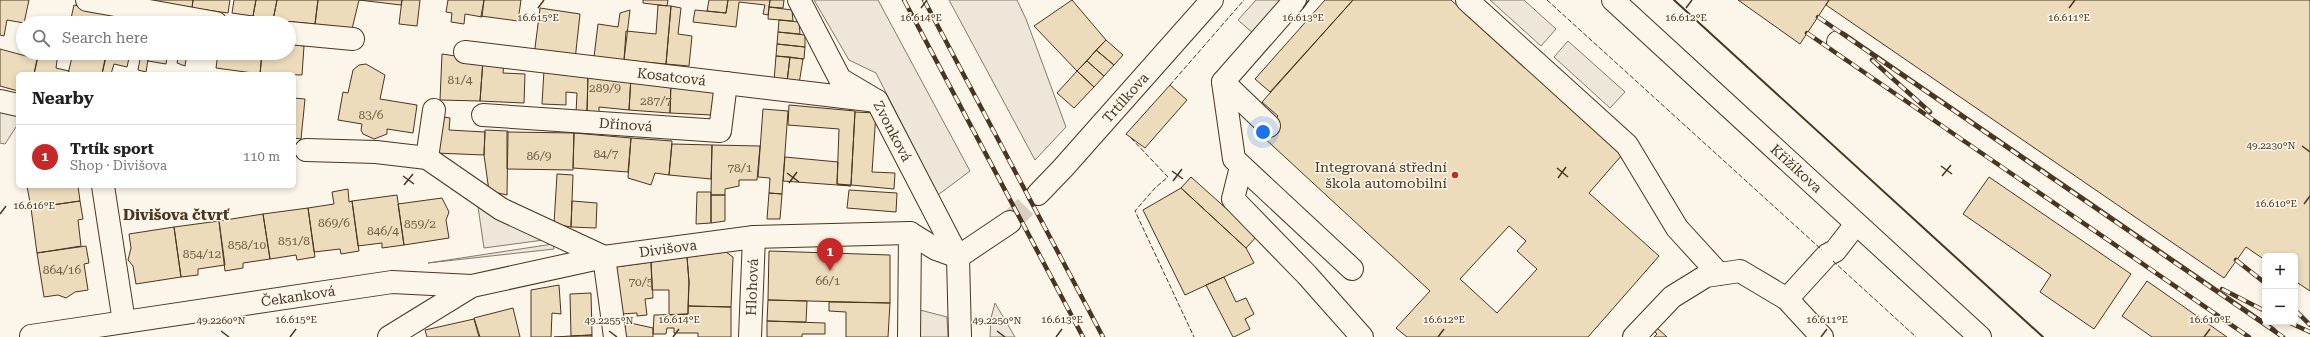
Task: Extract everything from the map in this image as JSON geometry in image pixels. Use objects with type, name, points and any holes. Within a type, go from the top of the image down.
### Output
[{"type":"street","points":[[87,0],[177,16]]},
{"type":"street","name":"Zvonková","points":[[799,0],[840,79],[877,101],[958,258]]},
{"type":"street","name":"Trtílkova","points":[[1038,194],[1064,168],[1212,0]]},
{"type":"street","points":[[1295,0],[1223,82],[1234,160],[1352,269]]},
{"type":"street","points":[[1467,0],[1628,145],[1677,228],[1719,274]]},
{"type":"street","name":"Křižíkova","points":[[1613,0],[1980,337]]},
{"type":"street","points":[[296,33],[353,39]]},
{"type":"street","points":[[1838,42],[2268,337]]},
{"type":"street","name":"Kosatcová","points":[[465,52],[877,101]]},
{"type":"street","points":[[1223,82],[1269,126]]},
{"type":"street","name":"Dřínová","points":[[483,115],[720,131],[726,83]]},
{"type":"street","points":[[0,101],[16,105]]},
{"type":"street","points":[[426,158],[434,110]]},
{"type":"street","points":[[306,150],[376,152],[426,158],[501,209],[604,256],[616,337]]},
{"type":"street","points":[[1241,167],[1233,199],[1307,275],[1362,337]]},
{"type":"street","points":[[103,188],[124,322]]},
{"type":"street","points":[[958,258],[1010,222]]},
{"type":"street","points":[[1788,299],[1856,224]]},
{"type":"street","points":[[910,233],[936,249],[958,258]]},
{"type":"street","points":[[909,337],[910,233]]},
{"type":"street","name":"Divišova","points":[[389,337],[418,329],[472,286],[604,256],[754,237],[910,233]]},
{"type":"street","name":"Hlohová","points":[[750,337],[754,237]]},
{"type":"street","points":[[958,258],[960,337]]},
{"type":"street","points":[[1634,337],[1672,297],[1706,276],[1740,271],[1788,299],[1822,337]]},
{"type":"street","name":"Čekanková","points":[[32,336],[392,282],[472,286]]},
{"type":"shaded area","points":[[814,0],[878,0],[970,171],[938,195],[876,73],[849,60]]},
{"type":"shaded area","points":[[949,0],[1017,0],[1026,19],[1066,127],[1035,160]]},
{"type":"shaded area","points":[[1256,0],[1284,0],[1254,34],[1238,20]]},
{"type":"shaded area","points":[[1490,0],[1524,0],[1556,29],[1541,46]]},
{"type":"shaded area","points":[[1568,41],[1625,92],[1610,108],[1554,57]]},
{"type":"shaded area","points":[[0,101],[16,105],[16,127],[5,144],[0,143]]},
{"type":"shaded area","points":[[477,200],[551,239],[484,248]]},
{"type":"shaded area","points":[[553,244],[554,249],[428,263]]},
{"type":"shaded area","points":[[995,303],[1015,337],[990,337],[991,318]]},
{"type":"shaded area","points":[[920,310],[947,317],[948,337],[914,337]]},
{"type":"building","points":[[0,0],[29,0],[26,16],[16,16],[16,22],[7,20],[4,36],[0,35]]},
{"type":"building","points":[[150,0],[193,0],[192,8]]},
{"type":"building","points":[[193,0],[230,0],[228,13],[192,8]]},
{"type":"building","points":[[234,0],[256,0],[253,16],[232,13]]},
{"type":"building","points":[[256,0],[277,0],[274,16],[253,16]]},
{"type":"building","points":[[277,0],[318,0],[315,24],[296,22],[296,16],[274,16]]},
{"type":"building","points":[[318,0],[359,0],[352,29],[315,24]]},
{"type":"building","points":[[359,0],[402,0],[401,5]]},
{"type":"building","points":[[402,0],[420,0],[417,26],[399,24]]},
{"type":"building","points":[[448,0],[484,0],[482,17],[465,14],[464,24],[451,22],[452,13],[446,12]]},
{"type":"building","points":[[484,0],[521,0],[518,21],[481,16]]},
{"type":"building","points":[[643,0],[668,0],[667,6],[643,3]]},
{"type":"building","points":[[709,0],[728,0],[726,13],[707,11]]},
{"type":"building","points":[[728,0],[770,0],[768,15],[763,14],[765,5],[739,2],[736,27],[693,22],[695,10],[726,13]]},
{"type":"building","points":[[770,0],[784,0],[783,8],[769,7]]},
{"type":"building","points":[[1072,0],[1106,40],[1077,71],[1034,26]]},
{"type":"building","points":[[1325,0],[1353,0],[1270,92],[1255,79]]},
{"type":"building","name":"Integrovaná střední škola automobilní","points":[[1353,0],[1451,0],[1622,155],[1589,193],[1659,256],[1588,337],[1407,337],[1396,328],[1430,291],[1261,135],[1278,116],[1262,102]],"holes":[[[1509,226],[1526,241],[1517,251],[1537,269],[1497,313],[1460,279]]]},
{"type":"building","points":[[1738,0],[1829,0],[1800,44]]},
{"type":"building","points":[[1829,0],[2310,0],[2310,291],[2298,283],[2298,253],[2262,253],[2262,258],[2246,247],[2224,278],[1826,5]]},
{"type":"building","points":[[74,5],[115,14],[115,16],[72,16]]},
{"type":"building","points":[[658,5],[671,6],[666,64],[624,60],[626,31],[656,34]]},
{"type":"building","points":[[671,6],[681,8],[678,34],[692,36],[689,66],[666,64]]},
{"type":"building","points":[[769,7],[792,10],[793,21],[768,19]]},
{"type":"building","points":[[540,8],[580,14],[575,60],[534,56]]},
{"type":"building","points":[[630,10],[624,60],[594,57],[598,24],[618,27],[620,13]]},
{"type":"building","points":[[779,20],[799,22],[800,34],[778,32]]},
{"type":"building","points":[[778,32],[805,35],[805,47],[777,44]]},
{"type":"building","points":[[1106,40],[1123,55],[1114,65],[1096,50]]},
{"type":"building","points":[[777,44],[805,47],[804,59],[776,56]]},
{"type":"building","points":[[296,45],[304,46],[302,75],[296,75],[296,72],[260,72],[261,60],[296,60]]},
{"type":"building","points":[[0,49],[16,53],[16,60],[37,60],[34,72],[16,72],[16,90],[0,86]]},
{"type":"building","points":[[1096,50],[1114,65],[1104,76],[1087,61]]},
{"type":"building","points":[[442,54],[483,60],[480,101],[440,100]]},
{"type":"building","points":[[776,56],[790,57],[787,82],[774,81]]},
{"type":"building","points":[[790,57],[803,59],[799,84],[787,82]]},
{"type":"building","points":[[37,60],[57,60],[56,68],[69,71],[69,72],[34,72]]},
{"type":"building","points":[[71,60],[105,60],[102,72],[68,72]]},
{"type":"building","points":[[105,60],[129,60],[127,67],[114,64],[112,72],[102,72]]},
{"type":"building","points":[[140,60],[148,60],[146,72],[138,70]]},
{"type":"building","points":[[148,60],[167,60],[166,64]]},
{"type":"building","points":[[178,60],[186,60],[185,66],[177,63]]},
{"type":"building","points":[[217,60],[261,60],[260,72],[245,72],[216,68]]},
{"type":"building","points":[[483,60],[504,62],[503,73],[525,74],[524,103],[480,101]]},
{"type":"building","points":[[1087,61],[1104,76],[1094,87],[1077,71]]},
{"type":"building","points":[[366,64],[385,75],[380,99],[417,105],[413,133],[387,129],[387,134],[374,139],[363,134],[361,130],[362,124],[338,120],[343,92],[348,93],[353,70],[359,65]]},
{"type":"building","points":[[544,70],[588,73],[587,113],[576,113],[577,93],[566,92],[566,105],[542,104]]},
{"type":"building","points":[[1077,71],[1094,87],[1074,108],[1057,93]]},
{"type":"building","points":[[588,73],[631,77],[629,110],[599,107],[599,114],[587,113]]},
{"type":"building","points":[[631,77],[671,82],[670,113],[629,110]]},
{"type":"building","points":[[671,82],[715,86],[712,115],[670,113]]},
{"type":"building","points":[[1170,85],[1187,100],[1145,148],[1126,134]]},
{"type":"building","points":[[296,98],[305,99],[301,139],[296,138]]},
{"type":"building","points":[[789,105],[855,111],[851,185],[837,184],[839,129],[788,125]]},
{"type":"building","points":[[763,109],[788,111],[782,194],[769,193],[770,178],[758,177]]},
{"type":"building","points":[[855,112],[876,113],[872,172],[895,173],[894,189],[851,185]]},
{"type":"building","points":[[437,116],[450,118],[449,130],[485,132],[484,155],[435,153]]},
{"type":"building","points":[[485,130],[508,131],[507,195],[489,191],[484,155]]},
{"type":"building","points":[[507,132],[574,133],[573,170],[507,169]]},
{"type":"building","points":[[574,133],[631,138],[628,172],[573,168]]},
{"type":"building","points":[[631,138],[672,141],[669,175],[655,173],[651,185],[628,178]]},
{"type":"building","points":[[672,144],[712,145],[711,179],[669,175]]},
{"type":"building","points":[[712,145],[760,146],[757,180],[739,180],[739,186],[725,189],[725,195],[711,195]]},
{"type":"building","points":[[785,157],[838,162],[837,184],[851,186],[783,181]]},
{"type":"building","points":[[557,174],[573,175],[571,227],[554,224]]},
{"type":"building","points":[[1191,177],[1257,236],[1246,248],[1181,188]]},
{"type":"building","points":[[1989,177],[2131,274],[2094,329],[2040,292],[2051,275],[1963,214]]},
{"type":"building","points":[[27,188],[78,188],[80,201],[31,208]]},
{"type":"building","points":[[1181,188],[1246,248],[1254,263],[1185,295],[1143,210]]},
{"type":"building","points":[[348,189],[349,202],[352,201],[359,251],[341,254],[340,249],[314,252],[308,208],[334,204],[332,192]]},
{"type":"building","points":[[849,190],[897,193],[896,212],[847,208]]},
{"type":"building","points":[[697,192],[711,192],[711,223],[696,224]]},
{"type":"building","points":[[769,193],[782,194],[780,219],[767,219]]},
{"type":"building","points":[[397,195],[404,245],[382,248],[382,243],[358,246],[352,201]]},
{"type":"building","points":[[711,195],[725,195],[725,221],[711,223]]},
{"type":"building","points":[[442,198],[449,212],[446,220],[449,238],[404,245],[398,204]]},
{"type":"building","points":[[80,201],[83,219],[78,220],[81,246],[37,253],[31,208]]},
{"type":"building","points":[[572,201],[597,203],[596,228],[571,227]]},
{"type":"building","points":[[308,208],[315,257],[297,260],[296,255],[270,259],[263,214]]},
{"type":"building","points":[[263,214],[270,259],[243,263],[243,268],[225,271],[219,221]]},
{"type":"building","points":[[219,221],[225,265],[198,269],[198,275],[181,277],[174,227]]},
{"type":"building","points":[[174,227],[181,277],[136,284],[133,266],[128,260],[131,248],[129,234]]},
{"type":"building","points":[[86,246],[89,263],[84,264],[88,290],[75,292],[66,298],[58,295],[44,297],[37,253]]},
{"type":"building","points":[[769,251],[890,255],[890,303],[768,300]]},
{"type":"building","points":[[726,252],[733,257],[731,307],[688,306],[689,282],[687,257]]},
{"type":"building","points":[[687,257],[689,282],[688,314],[669,315],[669,290],[652,290],[651,262]]},
{"type":"building","points":[[651,262],[653,298],[645,299],[647,315],[637,316],[637,313],[621,314],[616,267]]},
{"type":"building","points":[[1224,277],[1236,302],[1246,298],[1254,314],[1245,319],[1250,329],[1234,337],[1206,285]]},
{"type":"building","points":[[2147,281],[2227,337],[2152,337],[2122,316]]},
{"type":"building","points":[[559,285],[561,314],[552,313],[551,337],[531,337],[531,290]]},
{"type":"building","points":[[591,293],[592,335],[571,336],[570,294]]},
{"type":"building","points":[[768,300],[807,301],[806,322],[767,321]]},
{"type":"building","points":[[829,302],[890,303],[888,337],[846,337],[846,312],[829,311]]},
{"type":"building","points":[[688,306],[731,307],[731,337],[698,337],[698,333],[674,333],[674,328],[667,328],[666,334],[653,334],[654,315],[688,314]]},
{"type":"building","points":[[513,308],[520,337],[480,337],[474,318]]},
{"type":"building","points":[[474,319],[479,337],[427,337],[425,330]]},
{"type":"building","points":[[767,321],[825,323],[825,334],[802,334],[802,337],[767,337]]},
{"type":"building","points":[[626,322],[653,328],[653,337],[624,337]]},
{"type":"building","points":[[1656,327],[1667,337],[1654,337],[1657,334],[1653,330]]},
{"type":"building","points":[[592,335],[592,337],[554,337],[571,336]]},
{"type":"tunnel","points":[[1010,222],[1038,194]]},
{"type":"railway","points":[[904,0],[1083,337]]},
{"type":"railway","points":[[924,0],[1103,337]]},
{"type":"railway","points":[[1818,17],[2283,337]]},
{"type":"railway","points":[[1807,33],[2249,337]]},
{"type":"railway","points":[[1872,60],[1930,112]]},
{"type":"railway","points":[[2236,260],[2262,281]]},
{"type":"railway","points":[[2222,289],[2262,309]]},
{"type":"railway","points":[[2298,313],[2310,325]]},
{"type":"railway","points":[[2295,325],[2310,332]]},
{"type":"fence","points":[[1170,85],[1244,0]]},
{"type":"fence","points":[[1547,0],[1822,250]]},
{"type":"fence","points":[[1131,138],[1168,177],[1155,188],[1135,211],[1194,337]]},
{"type":"fence","points":[[1833,261],[1916,337]]},
{"type":"wall","points":[[1674,0],[2043,337]]},
{"type":"place","name":"Integrovaná střední škola automobilní","points":[[1455,175]]},
{"type":"place","name":"Trtík sport","points":[[830,271]]},
{"type":"district","name":"Divišova čtvrť","points":[[176,215]]}]
